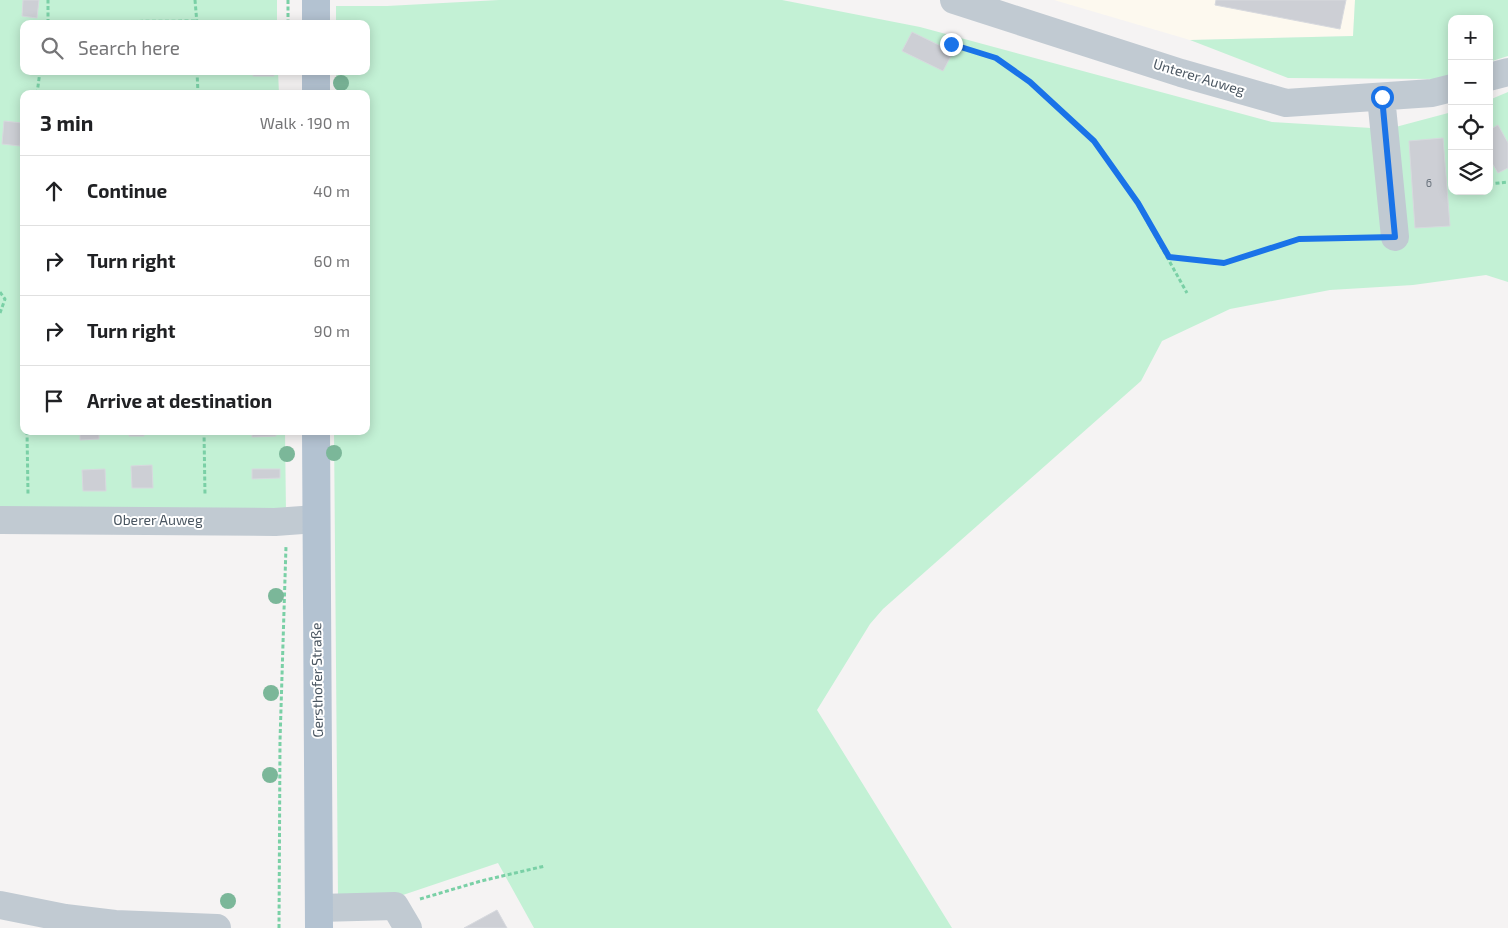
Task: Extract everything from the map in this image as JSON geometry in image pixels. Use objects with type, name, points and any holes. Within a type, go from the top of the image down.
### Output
[{"type":"main road","points":[[316,0],[316,20]]},
{"type":"main road","points":[[316,75],[316,90]]},
{"type":"main road","name":"Gersthofer Straße","points":[[315,435],[304,520],[319,918]]},
{"type":"street","name":"Unterer Auweg","points":[[954,0],[1181,73],[1286,103],[1432,93],[1448,89]]},
{"type":"street","points":[[1493,76],[1508,72]]},
{"type":"street","points":[[1382,97],[1395,237]]},
{"type":"street","name":"Oberer Auweg","points":[[0,520],[304,520]]},
{"type":"street","points":[[0,905],[65,918],[115,924],[217,928]]},
{"type":"street","points":[[319,918],[402,917]]},
{"type":"path","points":[[48,0],[48,20]]},
{"type":"path","points":[[195,0],[196,20]]},
{"type":"path","points":[[288,0],[288,20]]},
{"type":"path","points":[[951,44],[996,58],[1030,82],[1094,141],[1138,203],[1187,293]]},
{"type":"path","points":[[37,90],[39,75]]},
{"type":"path","points":[[197,75],[198,90]]},
{"type":"path","points":[[1493,184],[1508,182]]},
{"type":"path","points":[[1169,257],[1224,263],[1299,239],[1395,237]]},
{"type":"path","points":[[0,292],[5,299],[0,313]]},
{"type":"path","points":[[27,435],[28,520]]},
{"type":"path","points":[[204,435],[205,521]]},
{"type":"path","points":[[279,928],[280,741],[286,548],[304,520]]},
{"type":"path","points":[[402,917],[481,881],[545,866]]},
{"type":"shaded area","points":[[1054,0],[1355,0],[1353,36],[1190,40]]},
{"type":"green space","points":[[0,0],[277,0],[277,20],[20,20],[20,75],[278,75],[279,90],[20,90],[20,435],[285,435],[286,513],[0,514]]},
{"type":"green space","points":[[499,0],[782,0],[920,27],[1272,122],[1388,129],[1448,113],[1448,195],[1493,195],[1493,98],[1508,92],[1508,282],[1486,275],[1413,285],[1330,290],[1230,309],[1162,341],[1141,381],[883,609],[870,624],[817,710],[952,928],[534,928],[498,863],[394,898],[338,899],[334,435],[370,435],[370,90],[336,90],[336,75],[370,75],[370,20],[336,20],[336,6],[387,6]]},
{"type":"green space","points":[[1355,0],[1508,0],[1508,56],[1493,61],[1493,15],[1448,15],[1448,76],[1439,79],[1288,78],[1190,40],[1353,36]]},
{"type":"building","points":[[23,0],[39,0],[37,18],[22,16]]},
{"type":"building","points":[[1216,0],[1346,0],[1340,29],[1215,5]]},
{"type":"building","points":[[912,32],[953,52],[943,71],[902,51]]},
{"type":"building","points":[[253,75],[274,75],[274,76]]},
{"type":"building","points":[[4,121],[20,123],[20,146],[2,144]]},
{"type":"building","points":[[1498,125],[1508,143],[1508,168],[1498,173],[1493,165],[1493,128]]},
{"type":"building","points":[[1443,138],[1450,226],[1415,228],[1409,141]]},
{"type":"building","points":[[80,435],[99,435],[99,439],[80,440]]},
{"type":"building","points":[[252,435],[276,435],[276,436],[252,437]]},
{"type":"building","points":[[152,465],[153,488],[132,488],[131,466]]},
{"type":"building","points":[[105,469],[106,491],[83,491],[82,470]]},
{"type":"building","points":[[252,469],[280,469],[280,478],[252,479]]},
{"type":"building","points":[[497,910],[507,928],[464,928]]},
{"type":"route","points":[[951,44],[996,58],[1030,82],[1094,141],[1138,203],[1169,257],[1224,263],[1299,239],[1346,236],[1395,237],[1382,97]]}]
